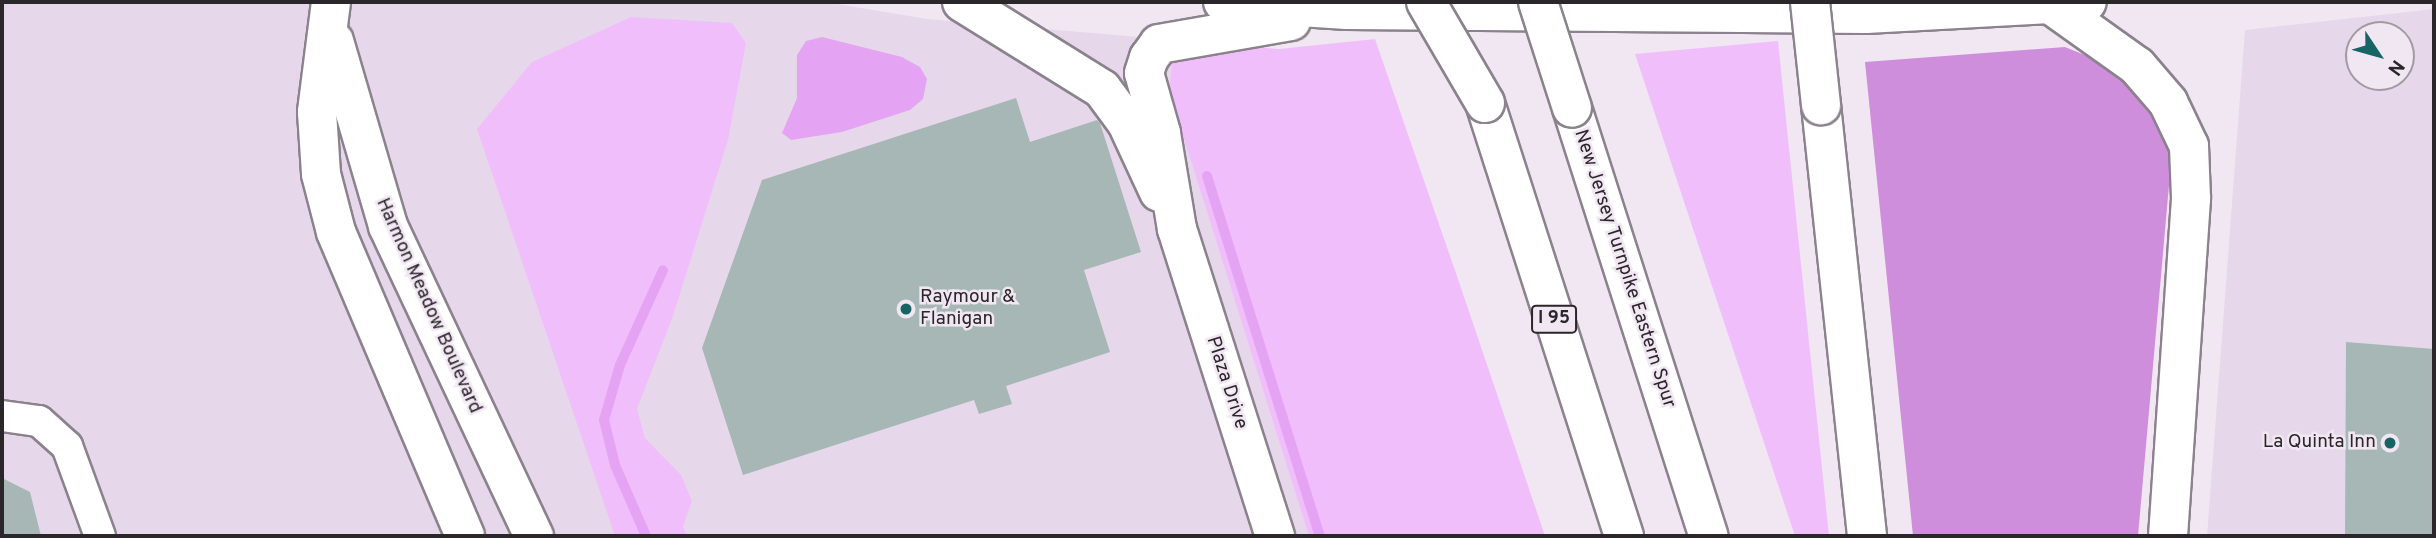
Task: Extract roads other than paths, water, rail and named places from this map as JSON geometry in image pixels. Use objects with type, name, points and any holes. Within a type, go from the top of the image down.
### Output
[{"type":"main road","points":[[962,2],[1083,74],[1116,104],[1177,229]]},
{"type":"main road","points":[[1223,2],[1347,10],[1866,14],[2069,3],[2146,74],[2180,121],[2189,146],[2191,199],[2168,536]]},
{"type":"main road","points":[[1426,2],[1485,103]]},
{"type":"main road","name":"I 95","points":[[1453,2],[1624,536]]},
{"type":"main road","name":"New Jersey Turnpike Eastern Spur","points":[[1538,2],[1709,536]]},
{"type":"main road","points":[[1810,2],[1867,536]]},
{"type":"main road","points":[[1177,229],[1161,133],[1144,73],[1159,44],[1347,10]]},
{"type":"main road","name":"Harmon Meadow Boulevard","points":[[331,15],[317,112],[321,174],[335,232],[465,536]]},
{"type":"main road","name":"Harmon Meadow Boulevard","points":[[331,15],[388,226],[534,536]]},
{"type":"main road","name":"Plaza Drive","points":[[1177,229],[1275,536]]},
{"type":"street","points":[[2,416],[39,421],[67,446],[100,536]]},
{"type":"waterway","points":[[1207,176],[1320,536]]},
{"type":"waterway","points":[[646,536],[615,465],[604,420],[620,365],[663,270]]},
{"type":"place","name":"Raymour & Flanigan","points":[[906,309]]},
{"type":"place","name":"La Quinta Inn","points":[[2390,443]]}]
